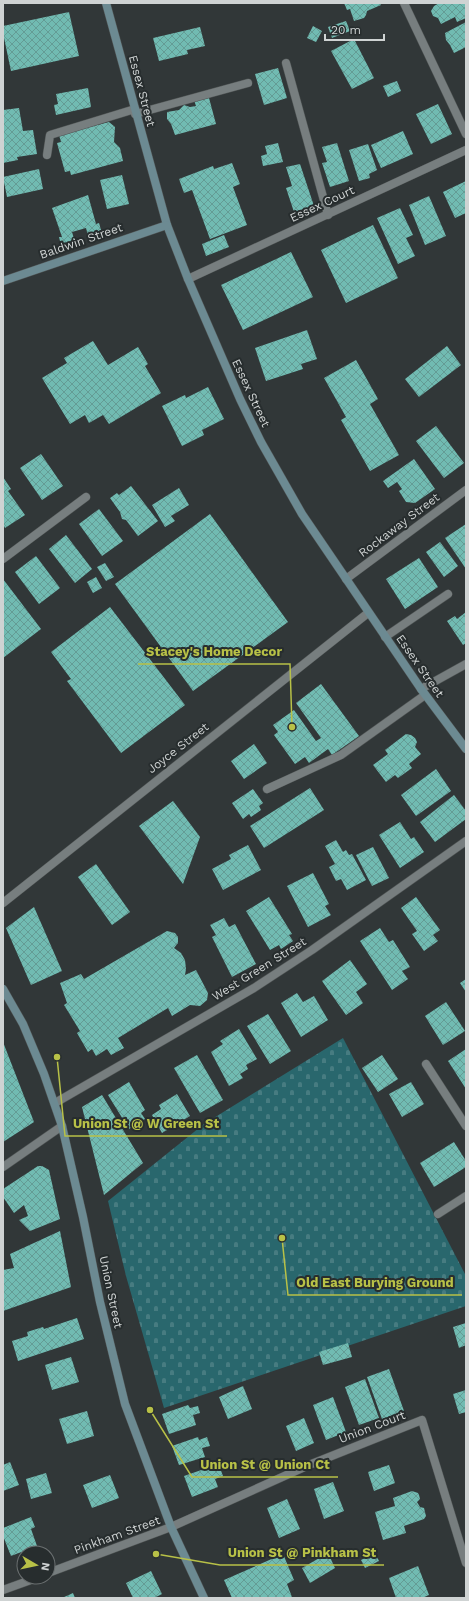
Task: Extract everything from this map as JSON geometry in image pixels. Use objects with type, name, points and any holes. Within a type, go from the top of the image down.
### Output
[{"type":"main road","name":"Essex Street","points":[[106,3],[167,225],[219,353],[261,442],[302,514],[368,613],[423,692],[466,749]]},
{"type":"main road","name":"Baldwin Street","points":[[3,281],[167,225]]},
{"type":"main road","name":"Union Street","points":[[3,988],[23,1024],[55,1103],[62,1126],[83,1217],[100,1302],[125,1404],[171,1527],[204,1598]]},
{"type":"street","points":[[404,3],[466,134]]},
{"type":"street","points":[[286,63],[328,215]]},
{"type":"street","points":[[47,156],[50,135],[248,83]]},
{"type":"street","name":"Essex Court","points":[[188,279],[466,150]]},
{"type":"street","name":"Rockaway Street","points":[[346,580],[466,490]]},
{"type":"street","points":[[3,559],[86,497]]},
{"type":"street","points":[[385,637],[448,594]]},
{"type":"street","name":"Joyce Street","points":[[3,903],[368,613]]},
{"type":"street","points":[[267,789],[341,755],[423,692],[466,664]]},
{"type":"street","name":"West Green Street","points":[[55,1103],[254,988],[312,950],[466,841]]},
{"type":"street","points":[[426,1064],[466,1126]]},
{"type":"street","points":[[3,1167],[62,1126]]},
{"type":"street","points":[[438,1214],[466,1196]]},
{"type":"street","name":"Union Court","points":[[171,1527],[309,1465],[422,1420],[466,1563]]},
{"type":"street","name":"Pinkham Street","points":[[56,1571],[171,1527]]},
{"type":"street","points":[[3,1590],[17,1585]]},
{"type":"green space","points":[[343,1038],[466,1276],[466,1306],[164,1408],[126,1276],[108,1201],[204,1124]]},
{"type":"building","points":[[344,3],[380,3],[381,5],[367,11],[364,18],[354,21],[350,9],[347,10]]},
{"type":"building","points":[[439,3],[466,3],[466,18],[457,22],[455,17],[441,24],[438,18],[433,16],[431,11],[434,6]]},
{"type":"building","points":[[69,12],[79,56],[11,71],[3,33],[3,26]]},
{"type":"building","points":[[346,21],[350,31],[332,38],[328,27]]},
{"type":"building","points":[[466,22],[466,47],[454,53],[446,40],[445,33]]},
{"type":"building","points":[[313,26],[322,31],[316,42],[307,38]]},
{"type":"building","points":[[200,27],[205,46],[187,50],[188,54],[159,61],[153,38]]},
{"type":"building","points":[[354,39],[374,78],[352,89],[331,51]]},
{"type":"building","points":[[278,68],[287,98],[264,105],[255,74]]},
{"type":"building","points":[[397,81],[401,91],[388,97],[383,86]]},
{"type":"building","points":[[88,88],[91,107],[56,115],[54,105],[58,104],[56,94]]},
{"type":"building","points":[[209,98],[216,124],[175,135],[171,124],[167,119],[167,112],[179,110],[184,105],[190,107],[196,106],[194,100]]},
{"type":"building","points":[[438,104],[452,134],[431,144],[416,114]]},
{"type":"building","points":[[19,108],[23,131],[33,130],[37,154],[17,157],[18,160],[3,163],[3,110]]},
{"type":"building","points":[[109,122],[115,127],[114,142],[120,148],[123,161],[71,175],[70,171],[65,172],[57,143],[61,142],[59,135]]},
{"type":"building","points":[[403,131],[413,154],[381,168],[371,145]]},
{"type":"building","points":[[278,143],[283,162],[263,166],[261,156],[267,154],[265,146]]},
{"type":"building","points":[[337,143],[349,181],[330,187],[322,163],[327,162],[322,147]]},
{"type":"building","points":[[368,144],[377,170],[369,174],[370,178],[359,181],[349,150]]},
{"type":"building","points":[[232,163],[240,184],[233,187],[247,225],[210,239],[192,190],[184,193],[179,179],[213,166],[214,169]]},
{"type":"building","points":[[300,164],[314,206],[294,212],[286,188],[292,186],[286,167]]},
{"type":"building","points":[[39,169],[43,189],[7,197],[3,177]]},
{"type":"building","points":[[122,175],[129,204],[107,209],[100,180]]},
{"type":"building","points":[[466,181],[466,213],[455,218],[443,192]]},
{"type":"building","points":[[88,195],[96,224],[99,223],[102,233],[88,236],[86,228],[72,232],[75,242],[61,245],[59,237],[62,237],[52,208]]},
{"type":"building","points":[[429,196],[446,236],[425,245],[409,205]]},
{"type":"building","points":[[400,208],[413,235],[406,238],[415,256],[398,264],[377,218]]},
{"type":"building","points":[[373,225],[398,278],[346,303],[321,250]]},
{"type":"building","points":[[224,235],[229,247],[206,256],[202,244]]},
{"type":"building","points":[[291,252],[313,297],[243,330],[221,285]]},
{"type":"building","points":[[307,330],[317,359],[301,364],[303,369],[266,381],[255,348]]},
{"type":"building","points":[[93,341],[108,365],[138,347],[148,364],[145,366],[161,393],[109,424],[103,415],[89,423],[85,415],[70,424],[42,378],[67,363],[64,358]]},
{"type":"building","points":[[447,346],[461,365],[419,397],[405,379]]},
{"type":"building","points":[[356,360],[378,399],[370,404],[399,455],[370,471],[341,420],[346,417],[324,378]]},
{"type":"building","points":[[208,387],[224,419],[202,430],[204,435],[182,446],[162,406],[185,395],[186,398]]},
{"type":"building","points":[[436,426],[464,463],[444,478],[416,441]]},
{"type":"building","points":[[41,454],[63,486],[42,500],[20,468]]},
{"type":"building","points":[[414,459],[435,489],[415,503],[406,502],[399,491],[402,489],[397,482],[388,488],[383,481]]},
{"type":"building","points":[[3,477],[11,489],[8,491],[25,515],[5,528],[3,524]]},
{"type":"building","points":[[131,486],[158,521],[138,536],[126,520],[122,519],[120,512],[110,498],[117,493],[119,495]]},
{"type":"building","points":[[179,488],[189,505],[171,516],[175,521],[165,527],[152,505]]},
{"type":"building","points":[[99,509],[123,541],[102,556],[79,524]]},
{"type":"building","points":[[210,514],[288,622],[193,691],[115,584]]},
{"type":"building","points":[[466,524],[466,569],[445,538]]},
{"type":"building","points":[[66,535],[92,569],[75,583],[49,549]]},
{"type":"building","points":[[440,542],[458,566],[444,577],[426,552]]},
{"type":"building","points":[[36,556],[60,588],[39,604],[15,572]]},
{"type":"building","points":[[419,558],[438,587],[405,609],[386,579]]},
{"type":"building","points":[[105,563],[114,577],[106,581],[97,567]]},
{"type":"building","points":[[96,577],[102,588],[93,593],[87,582]]},
{"type":"building","points":[[3,579],[41,629],[3,658]]},
{"type":"building","points":[[110,607],[185,705],[121,753],[67,681],[71,679],[51,652]]},
{"type":"building","points":[[466,612],[466,643],[463,645],[447,621],[455,616],[457,619]]},
{"type":"building","points":[[321,684],[359,736],[332,755],[328,749],[309,763],[305,757],[295,764],[274,735],[278,732],[273,725],[294,710],[316,741],[321,738],[296,703]]},
{"type":"building","points":[[406,734],[415,738],[417,742],[415,747],[421,754],[409,764],[412,768],[398,778],[395,775],[386,782],[373,765],[388,754],[385,750]]},
{"type":"building","points":[[254,744],[267,763],[244,779],[231,761]]},
{"type":"building","points":[[436,769],[451,791],[416,816],[401,795]]},
{"type":"building","points":[[310,788],[324,810],[264,848],[250,826]]},
{"type":"building","points":[[253,789],[263,803],[259,806],[261,810],[251,817],[249,814],[243,819],[232,803]]},
{"type":"building","points":[[454,795],[466,811],[466,819],[435,842],[420,822]]},
{"type":"building","points":[[173,801],[200,837],[183,884],[139,826]]},
{"type":"building","points":[[400,822],[411,839],[414,837],[424,852],[400,868],[379,835]]},
{"type":"building","points":[[336,840],[343,852],[346,850],[349,855],[352,854],[366,880],[347,890],[341,879],[336,881],[329,867],[335,864],[325,846]]},
{"type":"building","points":[[248,845],[261,870],[223,890],[212,869],[231,859],[229,855]]},
{"type":"building","points":[[373,847],[389,878],[372,886],[356,855]]},
{"type":"building","points":[[96,864],[130,912],[112,925],[78,877]]},
{"type":"building","points":[[313,873],[329,904],[325,906],[331,915],[308,927],[287,886]]},
{"type":"building","points":[[269,897],[292,934],[289,935],[293,941],[281,949],[279,945],[270,950],[246,911]]},
{"type":"building","points":[[416,897],[440,930],[433,935],[438,941],[424,951],[412,934],[417,931],[401,908]]},
{"type":"building","points":[[34,907],[62,971],[31,985],[6,928]]},
{"type":"building","points":[[224,918],[229,927],[235,924],[256,964],[232,977],[212,937],[216,935],[210,925]]},
{"type":"building","points":[[380,928],[389,942],[393,940],[410,967],[402,971],[408,979],[392,990],[360,941]]},
{"type":"building","points":[[167,931],[175,933],[178,937],[178,943],[174,948],[181,953],[185,960],[185,975],[196,970],[208,993],[207,1000],[200,1006],[190,1005],[172,1016],[168,1008],[118,1038],[124,1048],[111,1055],[107,1049],[96,1056],[92,1049],[88,1052],[77,1033],[80,1031],[64,1005],[67,1003],[60,983],[81,974],[84,979]]},
{"type":"building","points":[[350,960],[367,984],[356,992],[363,1003],[346,1015],[322,981]]},
{"type":"building","points":[[466,979],[466,992],[460,983]]},
{"type":"building","points":[[297,993],[303,1002],[314,996],[328,1020],[301,1037],[281,1003]]},
{"type":"building","points":[[446,1002],[465,1031],[443,1045],[425,1016]]},
{"type":"building","points":[[268,1014],[291,1051],[270,1064],[247,1026]]},
{"type":"building","points":[[239,1029],[257,1059],[246,1065],[248,1069],[240,1074],[243,1078],[229,1086],[211,1052],[223,1044],[220,1041]]},
{"type":"building","points":[[3,1042],[34,1122],[3,1142]]},
{"type":"building","points":[[466,1049],[466,1089],[448,1061]]},
{"type":"building","points":[[197,1055],[223,1100],[200,1113],[174,1068]]},
{"type":"building","points":[[382,1055],[398,1079],[378,1092],[362,1068]]},
{"type":"building","points":[[129,1082],[145,1110],[141,1113],[145,1119],[129,1129],[108,1095]]},
{"type":"building","points":[[411,1082],[424,1104],[402,1117],[389,1094]]},
{"type":"building","points":[[177,1094],[190,1116],[162,1133],[152,1115],[161,1109],[159,1105]]},
{"type":"building","points":[[102,1095],[143,1163],[104,1195],[82,1107]]},
{"type":"building","points":[[454,1142],[466,1161],[466,1167],[434,1187],[420,1163]]},
{"type":"building","points":[[38,1166],[42,1166],[49,1170],[60,1219],[30,1231],[19,1220],[28,1216],[24,1205],[14,1213],[3,1197],[3,1189]]},
{"type":"building","points":[[60,1231],[71,1287],[3,1311],[3,1270],[14,1268],[10,1254]]},
{"type":"building","points":[[77,1318],[84,1339],[18,1361],[12,1341],[28,1336],[27,1332],[43,1327],[44,1329]]},
{"type":"building","points":[[466,1323],[466,1345],[459,1348],[453,1327]]},
{"type":"building","points":[[348,1343],[352,1357],[323,1365],[319,1352]]},
{"type":"building","points":[[71,1357],[79,1382],[52,1390],[45,1365]]},
{"type":"building","points":[[389,1369],[404,1411],[382,1419],[367,1377]]},
{"type":"building","points":[[365,1379],[379,1418],[359,1425],[345,1387]]},
{"type":"building","points":[[243,1386],[252,1409],[228,1419],[219,1397]]},
{"type":"building","points":[[466,1390],[466,1412],[459,1414],[453,1394]]},
{"type":"building","points":[[333,1397],[346,1432],[326,1440],[313,1405]]},
{"type":"building","points":[[188,1405],[190,1408],[198,1406],[200,1413],[193,1415],[196,1425],[169,1434],[162,1414]]},
{"type":"building","points":[[87,1411],[94,1436],[67,1444],[59,1419]]},
{"type":"building","points":[[304,1418],[314,1443],[296,1451],[286,1426]]},
{"type":"building","points":[[198,1437],[199,1440],[207,1437],[210,1446],[202,1448],[205,1457],[179,1465],[172,1446]]},
{"type":"building","points":[[10,1462],[19,1485],[3,1491],[3,1465]]},
{"type":"building","points":[[389,1465],[395,1483],[374,1491],[368,1472]]},
{"type":"building","points":[[210,1467],[211,1471],[220,1468],[223,1476],[215,1479],[218,1487],[192,1497],[184,1476]]},
{"type":"building","points":[[46,1473],[52,1493],[31,1499],[26,1479]]},
{"type":"building","points":[[110,1475],[119,1498],[92,1508],[83,1485]]},
{"type":"building","points":[[333,1482],[344,1511],[324,1519],[314,1489]]},
{"type":"building","points":[[412,1491],[418,1493],[420,1499],[417,1502],[420,1507],[424,1508],[426,1516],[424,1519],[404,1526],[406,1533],[383,1540],[375,1512],[395,1506],[393,1498]]},
{"type":"building","points":[[287,1499],[300,1529],[279,1538],[267,1508]]},
{"type":"building","points":[[31,1517],[35,1527],[31,1529],[37,1545],[16,1545],[16,1554],[11,1556],[3,1536],[3,1528]]},
{"type":"building","points":[[328,1553],[335,1568],[310,1583],[302,1568]]},
{"type":"building","points":[[375,1553],[379,1561],[365,1568],[361,1560]]},
{"type":"building","points":[[283,1554],[294,1580],[287,1584],[292,1597],[232,1598],[224,1580]]},
{"type":"building","points":[[418,1566],[429,1595],[422,1598],[396,1598],[389,1578]]},
{"type":"building","points":[[151,1571],[162,1594],[154,1598],[133,1598],[126,1583]]},
{"type":"building","points":[[73,1593],[75,1598],[62,1598]]},
{"type":"place","name":"Stacey's Home Decor","points":[[292,727]]},
{"type":"place","name":"Union St @ W Green St","points":[[57,1057]]},
{"type":"place","name":"Old East Burying Ground","points":[[282,1238]]},
{"type":"place","name":"Union St @ Union Ct","points":[[150,1410]]},
{"type":"place","name":"Union St @ Pinkham St","points":[[156,1554]]}]
